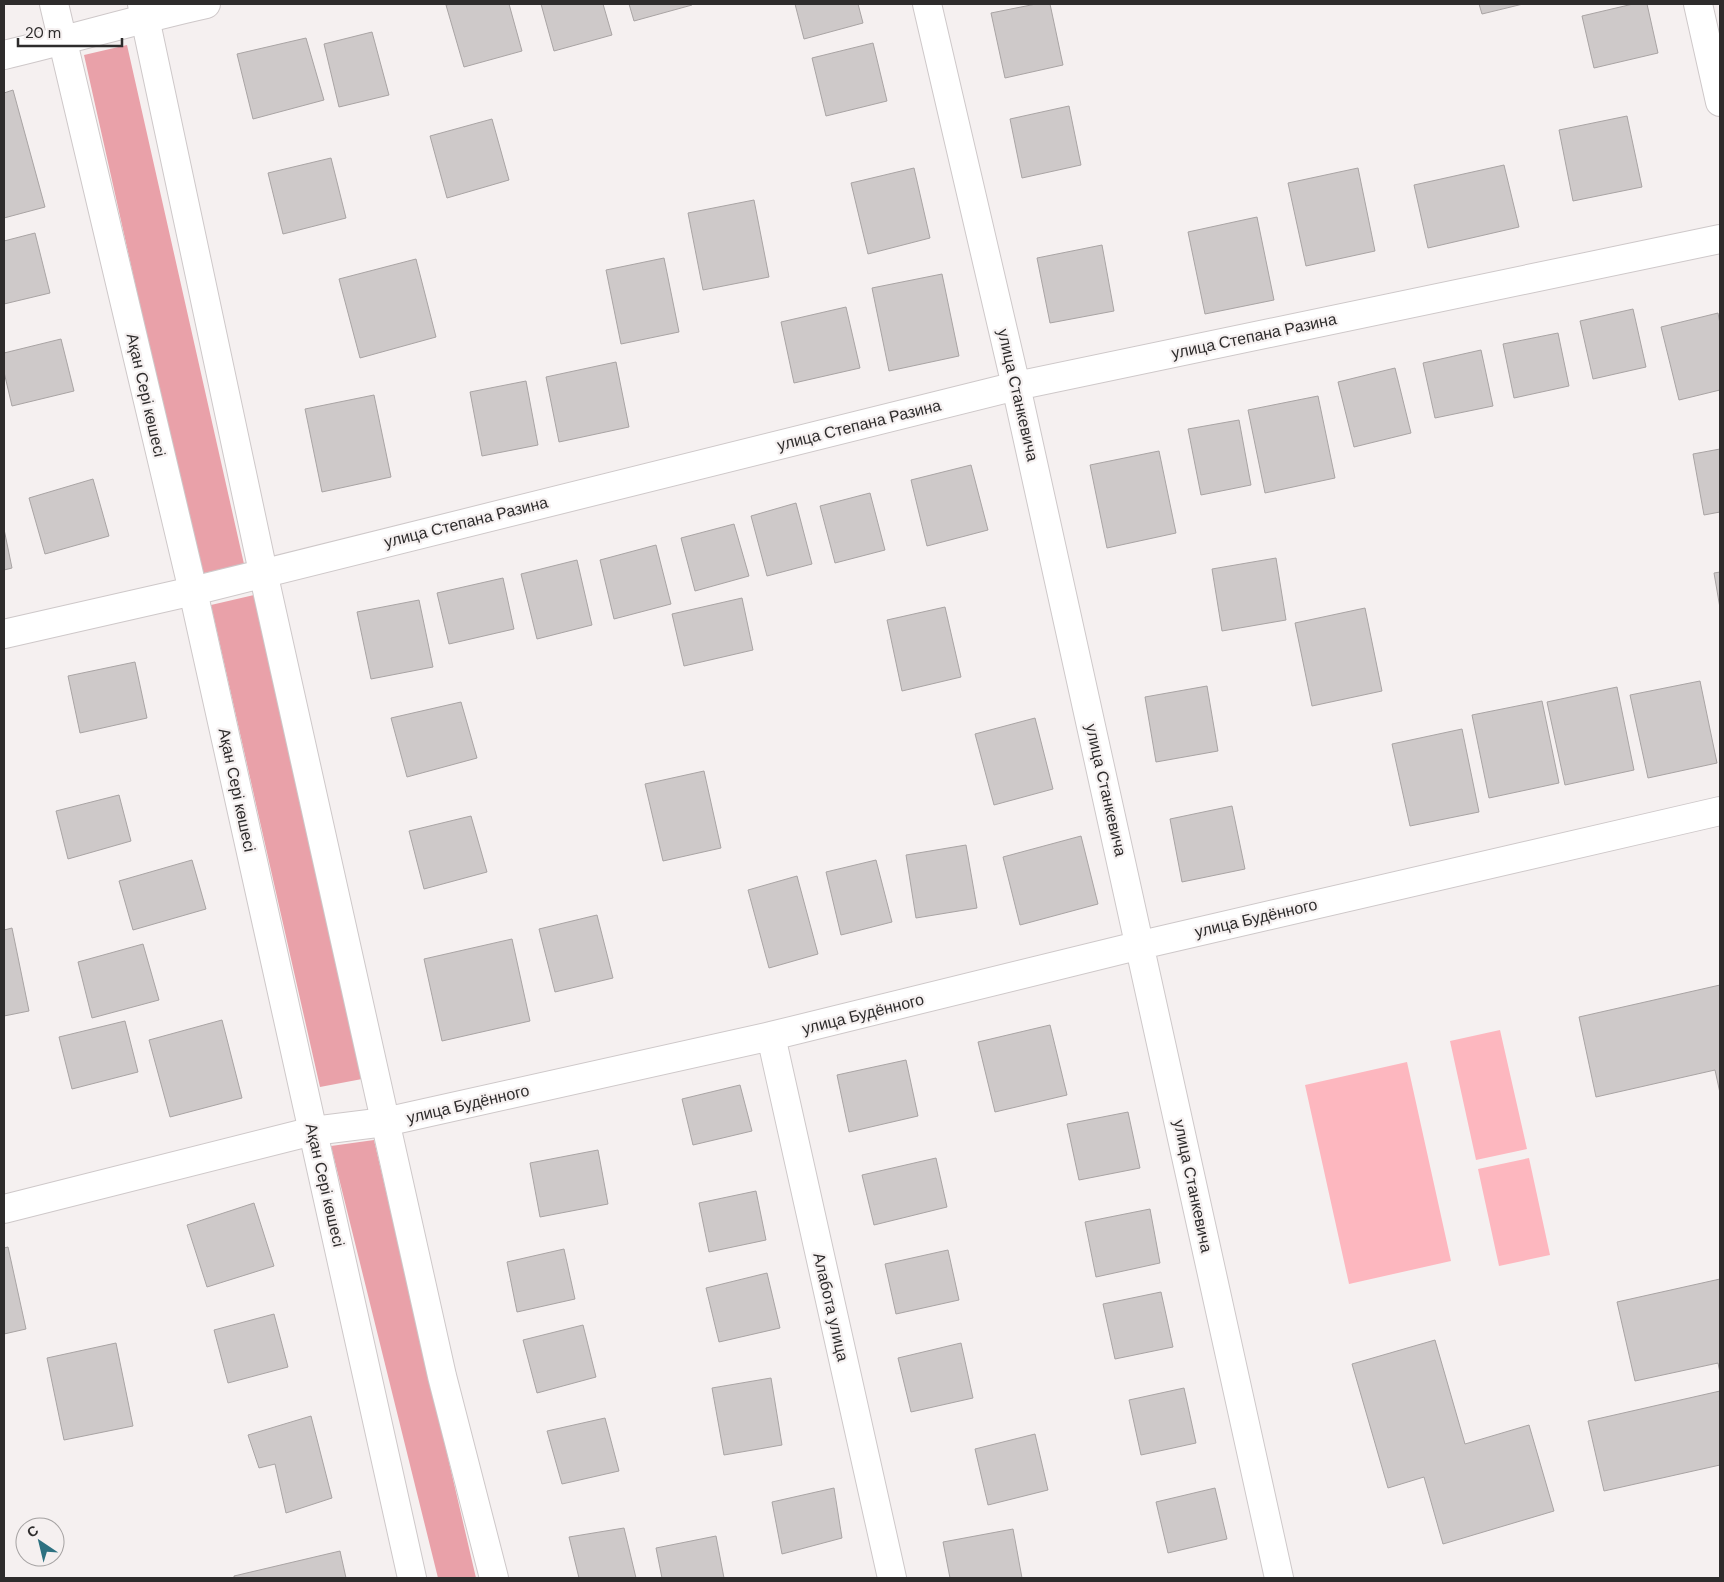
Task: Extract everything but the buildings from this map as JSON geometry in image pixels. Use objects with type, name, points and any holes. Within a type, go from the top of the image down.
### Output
[{"type":"street","name":"Ақан Сері көшесі","points":[[54,4],[193,591],[412,1578]]},
{"type":"street","points":[[4,55],[62,42],[143,11],[206,4]]},
{"type":"street","name":"улица Станкевича","points":[[927,4],[1016,386],[1141,945],[1279,1578]]},
{"type":"street","points":[[1698,4],[1720,102]]},
{"type":"street","points":[[143,11],[263,572],[385,1122],[442,1376],[494,1578]]},
{"type":"street","name":"улица Степана Разина","points":[[4,634],[193,591],[263,572],[1016,386],[1720,239]]},
{"type":"street","name":"улица Будённого","points":[[4,1209],[313,1131],[385,1122],[771,1036],[1141,945],[1720,811]]},
{"type":"street","name":"Алабота улица","points":[[771,1036],[890,1578]]},
{"type":"shaded area","points":[[127,45],[244,564],[200,574],[84,55]]},
{"type":"shaded area","points":[[254,595],[362,1079],[320,1087],[211,605]]},
{"type":"shaded area","points":[[1500,1030],[1527,1149],[1476,1160],[1450,1041]]},
{"type":"shaded area","points":[[1407,1062],[1451,1261],[1349,1284],[1305,1085]]},
{"type":"shaded area","points":[[374,1140],[476,1578],[438,1578],[331,1146]]},
{"type":"shaded area","points":[[1529,1158],[1550,1255],[1499,1266],[1478,1169]]}]
